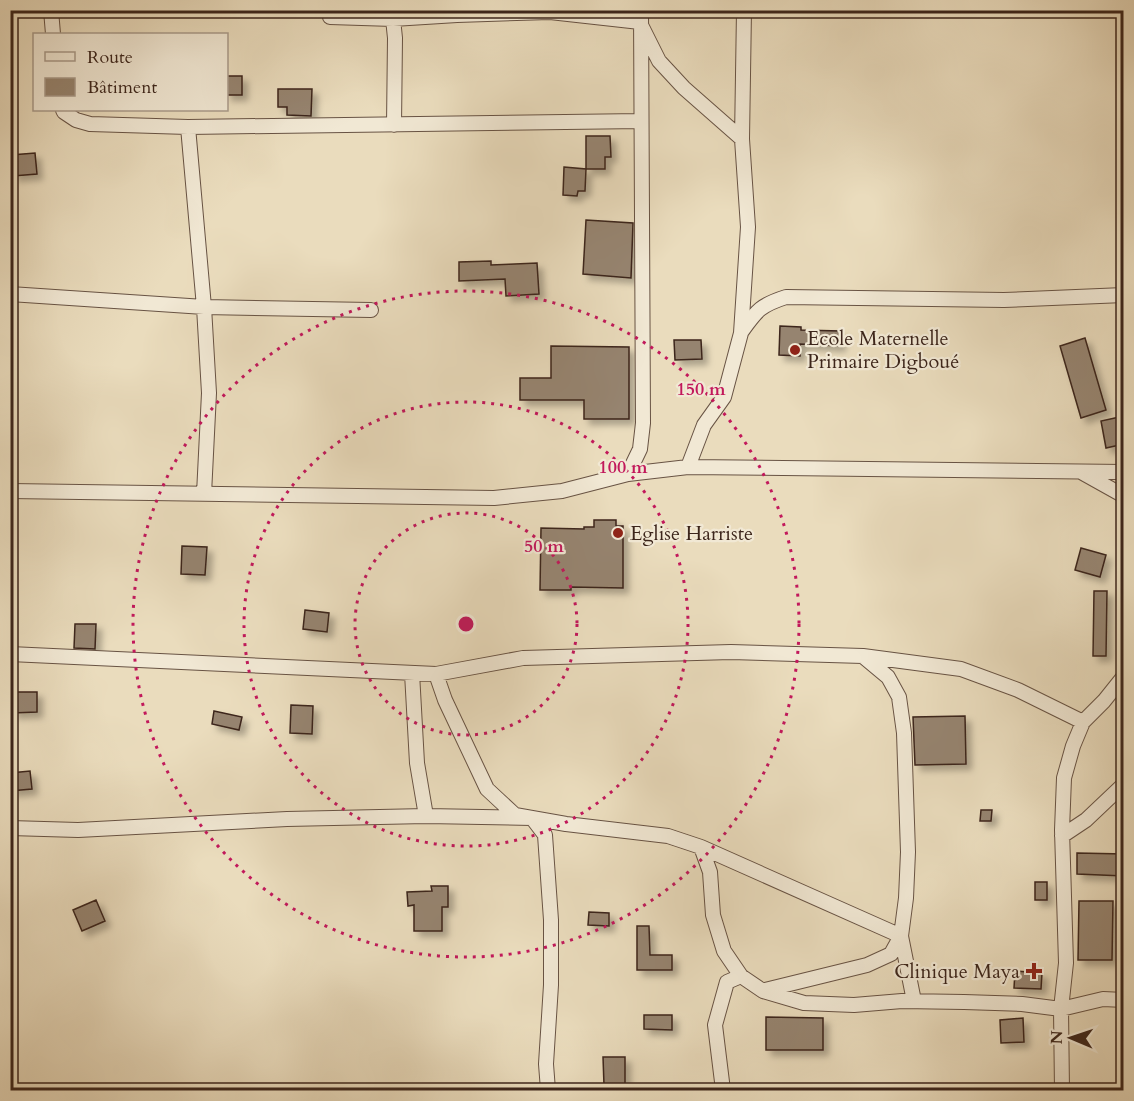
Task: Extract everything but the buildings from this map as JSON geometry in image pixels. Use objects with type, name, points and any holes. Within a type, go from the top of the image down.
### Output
[{"type":"street","points":[[51,10],[53,33]]},
{"type":"street","points":[[688,467],[704,425],[724,397],[741,333],[748,227],[742,140],[744,10]]},
{"type":"street","points":[[330,16],[393,20],[550,12],[640,16]]},
{"type":"street","points":[[640,16],[659,62],[684,88],[742,140]]},
{"type":"street","points":[[628,474],[640,449],[643,423],[640,16]]},
{"type":"street","points":[[393,20],[395,38],[394,125]]},
{"type":"street","points":[[64,111],[76,120],[90,124],[188,127],[641,121]]},
{"type":"street","points":[[188,127],[209,393],[204,494]]},
{"type":"street","points":[[10,294],[204,307],[371,310]]},
{"type":"street","points":[[741,333],[755,313],[767,303],[786,297],[1004,300],[1124,295]]},
{"type":"street","points":[[10,490],[494,498],[562,491],[628,474],[688,467],[1124,472]]},
{"type":"street","points":[[1080,471],[1124,496]]},
{"type":"street","points":[[10,654],[436,675],[523,658],[731,652],[863,656],[961,669],[1018,690],[1083,722]]},
{"type":"street","points":[[863,656],[888,677],[899,697],[904,733],[908,852],[906,898],[901,936],[914,1001]]},
{"type":"street","points":[[412,673],[417,763],[426,816]]},
{"type":"street","points":[[436,675],[448,708],[487,789],[515,815],[566,824],[668,836],[700,847],[901,936]]},
{"type":"street","points":[[1062,1090],[1061,1009],[1066,963],[1062,836],[1064,778],[1083,722],[1124,676]]},
{"type":"street","points":[[1062,836],[1086,820],[1124,784]]},
{"type":"street","points":[[10,828],[78,830],[287,819],[426,816],[532,818]]},
{"type":"street","points":[[532,818],[545,835],[551,920],[551,985],[546,1064],[548,1090]]},
{"type":"street","points":[[700,847],[710,872],[713,915],[724,951],[741,976],[762,991],[804,1003],[854,1005],[914,1001],[1022,1004],[1061,1009],[1103,999],[1124,1000]]},
{"type":"street","points":[[762,991],[867,965],[891,954],[901,936]]},
{"type":"street","points":[[723,1090],[715,1025],[727,982],[741,976]]},
{"type":"place","name":"Ecole Maternelle Primaire Digboué","points":[[795,350]]},
{"type":"place","name":"Eglise Harriste","points":[[618,533]]},
{"type":"place","name":"Clinique Maya","points":[[1034,971]]}]
